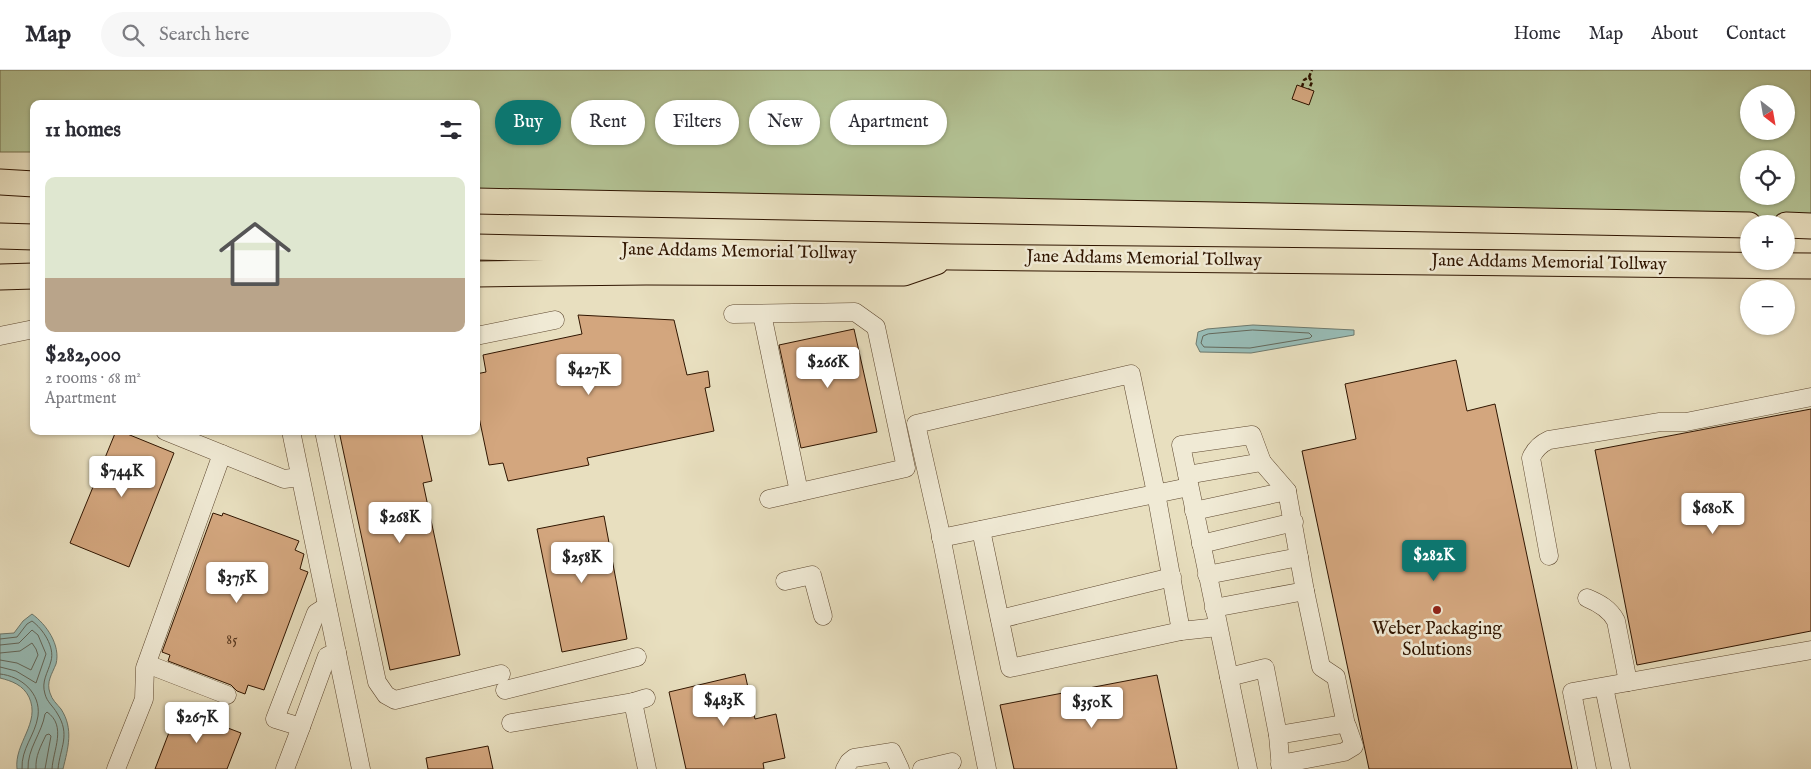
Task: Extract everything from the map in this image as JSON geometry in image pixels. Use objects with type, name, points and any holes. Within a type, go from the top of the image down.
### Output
[{"type":"highway","points":[[0,182],[30,184]]},
{"type":"highway","points":[[0,192],[30,193]]},
{"type":"highway","points":[[480,201],[1740,225]]},
{"type":"highway","points":[[1795,225],[1811,226]]},
{"type":"highway","points":[[0,236],[30,237]]},
{"type":"highway","name":"Jane Addams Memorial Tollway","points":[[480,247],[952,256],[1811,266]]},
{"type":"highway","points":[[480,274],[646,272],[904,274],[952,256]]},
{"type":"highway","points":[[0,277],[30,276]]},
{"type":"lane","points":[[733,314],[855,312],[876,327],[906,468],[769,499]]},
{"type":"lane","points":[[762,314],[798,492]]},
{"type":"lane","points":[[480,335],[555,320]]},
{"type":"lane","points":[[0,336],[30,330]]},
{"type":"lane","points":[[987,769],[941,538],[916,424],[1131,374],[1182,631]]},
{"type":"lane","points":[[1549,556],[1531,458],[1534,451],[1541,444],[1548,440],[1660,422],[1686,422],[1811,397]]},
{"type":"lane","points":[[175,435],[284,479],[300,477]]},
{"type":"lane","points":[[292,435],[361,769]]},
{"type":"lane","points":[[325,435],[377,682],[386,695],[395,700],[637,658]]},
{"type":"lane","points":[[1229,677],[1265,668],[1278,735],[1280,767],[1344,752],[1354,746],[1352,736],[1346,725],[1336,676],[1321,667],[1287,491],[1262,462],[1252,435],[1180,445],[1248,769]]},
{"type":"lane","points":[[116,769],[144,699],[147,664],[222,454]]},
{"type":"lane","points":[[941,538],[1156,493],[1188,481],[1262,462]]},
{"type":"lane","points":[[1194,511],[1287,491]]},
{"type":"lane","points":[[1201,544],[1294,522]]},
{"type":"lane","points":[[981,530],[1010,668],[1182,631],[1218,627]]},
{"type":"lane","points":[[1208,575],[1299,557]]},
{"type":"lane","points":[[785,581],[812,575],[822,616]]},
{"type":"lane","points":[[1000,619],[1172,577]]},
{"type":"lane","points":[[1214,608],[1305,591]]},
{"type":"lane","points":[[1587,598],[1601,604],[1613,615],[1628,682]]},
{"type":"lane","points":[[301,727],[275,719],[316,613],[327,606]]},
{"type":"lane","points":[[1587,769],[1572,692],[1811,650]]},
{"type":"lane","points":[[285,769],[327,656],[337,652]]},
{"type":"lane","points":[[147,664],[228,695]]},
{"type":"lane","points":[[1604,687],[1621,769]]},
{"type":"lane","points":[[511,722],[640,700],[647,769]]},
{"type":"lane","points":[[1278,735],[1334,724],[1346,725]]},
{"type":"lane","points":[[845,769],[854,758],[892,752],[900,769]]},
{"type":"lane","points":[[922,769],[952,762]]},
{"type":"path","points":[[1302,87],[1304,80],[1312,70]]},
{"type":"path","points":[[1309,76],[1312,82],[1310,89]]},
{"type":"green space","points":[[0,70],[1811,70],[1811,226],[1795,225],[1795,215],[1740,215],[1740,223],[480,200],[480,100],[30,100],[30,152],[0,152]]},
{"type":"water","points":[[1253,325],[1354,330],[1354,335],[1251,353],[1200,352],[1196,344],[1198,332],[1207,329]]},
{"type":"water","points":[[32,614],[47,629],[56,650],[56,664],[50,678],[49,689],[53,700],[61,709],[68,724],[69,739],[63,769],[17,769],[19,750],[30,724],[32,706],[24,689],[13,682],[0,678],[0,634],[14,633],[23,621]]},
{"type":"building","points":[[1297,85],[1314,91],[1309,105],[1292,99]]},
{"type":"building","points":[[578,315],[674,320],[687,375],[708,371],[710,387],[705,388],[714,431],[587,458],[589,465],[508,481],[503,463],[489,465],[480,422],[480,373],[486,372],[483,355],[582,334]]},
{"type":"building","points":[[854,329],[877,432],[801,448],[779,345]]},
{"type":"building","name":"Weber Packaging Solutions","points":[[1456,360],[1467,411],[1495,404],[1572,769],[1369,769],[1302,451],[1356,439],[1345,384]]},
{"type":"building","points":[[1811,409],[1811,631],[1637,665],[1595,450]]},
{"type":"building","points":[[114,435],[130,435],[174,453],[129,567],[70,543]]},
{"type":"building","points":[[340,435],[422,435],[432,481],[423,483],[460,655],[390,670]]},
{"type":"building","points":[[213,513],[222,516],[223,513],[299,541],[295,550],[304,554],[300,569],[308,572],[264,690],[248,685],[245,694],[237,691],[231,685],[168,661],[170,655],[162,652]]},
{"type":"building","points":[[604,516],[627,639],[562,652],[537,529]]},
{"type":"building","points":[[745,674],[755,719],[776,714],[785,758],[763,763],[764,769],[686,769],[669,692]]},
{"type":"building","points":[[1157,675],[1177,769],[1014,769],[1000,705]]},
{"type":"building","points":[[178,709],[241,733],[227,769],[155,769]]},
{"type":"building","points":[[488,746],[493,769],[428,769],[426,758]]},
{"type":"place","name":"Weber Packaging Solutions","points":[[1437,610]]}]
